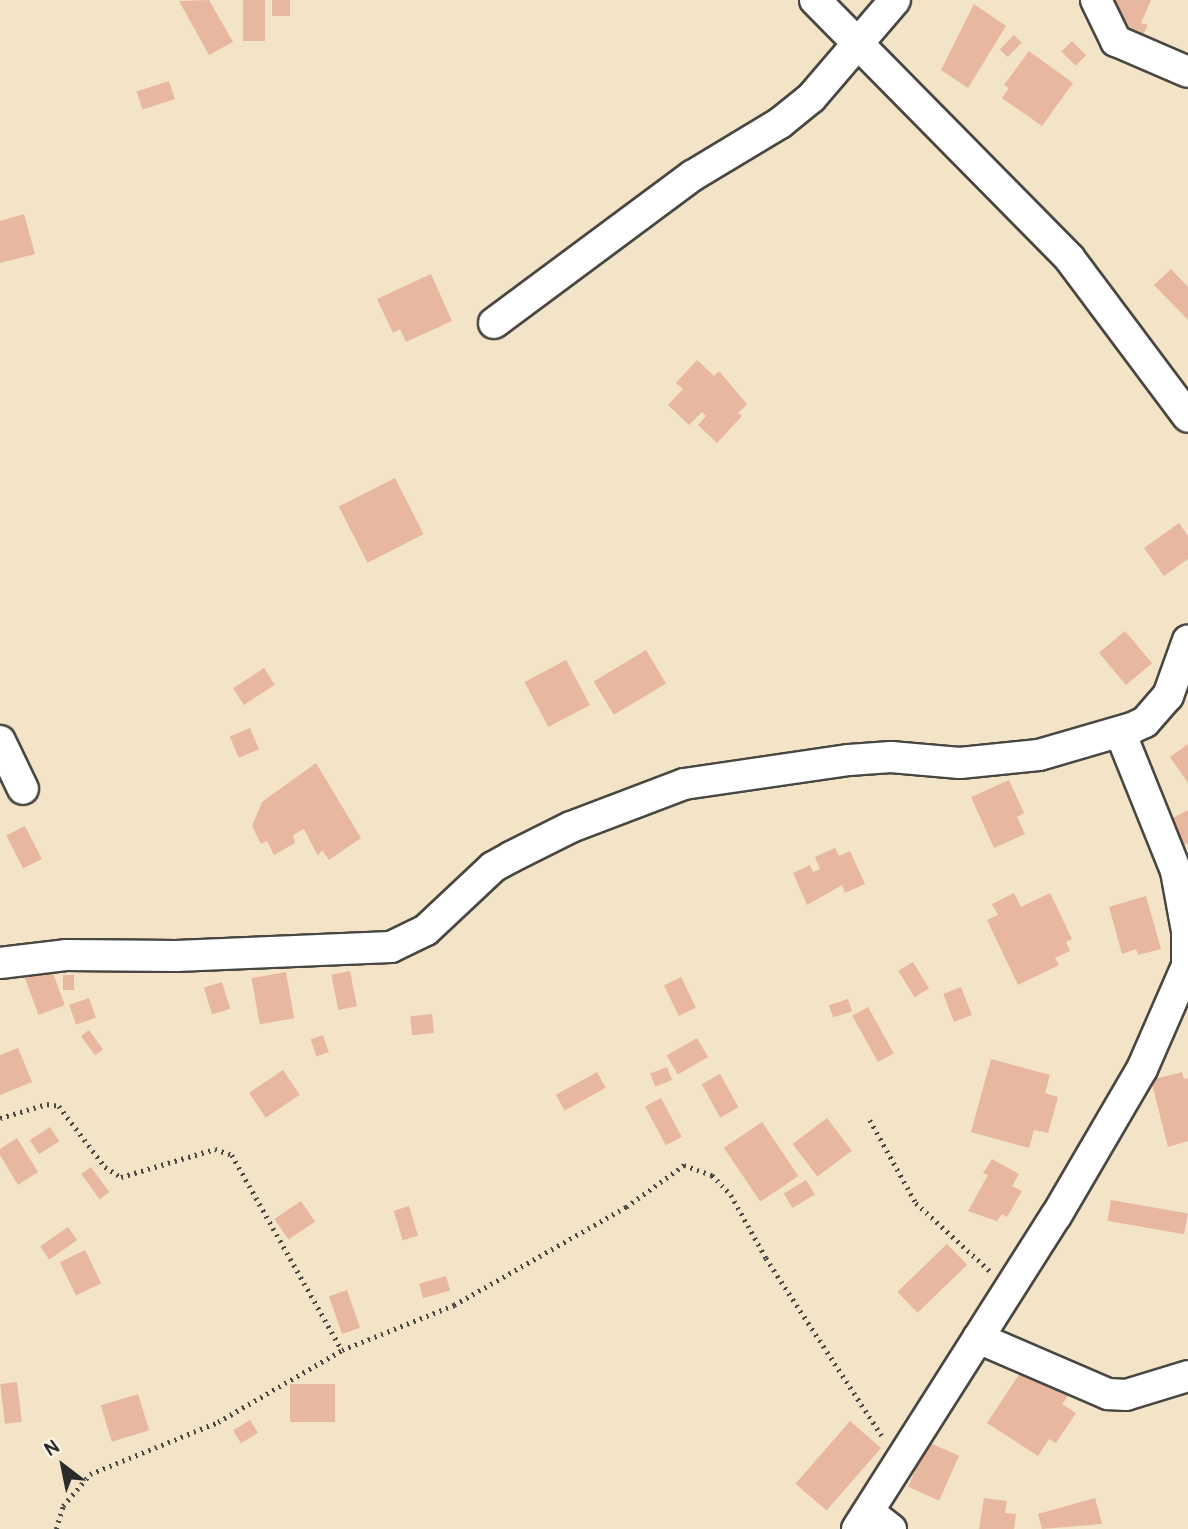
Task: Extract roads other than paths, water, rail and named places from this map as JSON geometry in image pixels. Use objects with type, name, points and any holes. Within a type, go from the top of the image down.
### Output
[{"type":"street","points":[[815,0],[859,40],[1070,259],[1188,417]]},
{"type":"street","points":[[494,323],[692,176],[780,123],[811,98],[895,0]]},
{"type":"street","points":[[1096,0],[1115,41],[1188,72]]},
{"type":"street","points":[[0,963],[66,955],[176,956],[391,947],[426,930],[487,872],[511,857],[571,827],[684,784],[870,759],[960,763],[1040,755],[1120,732],[1155,713],[1168,696],[1188,640]]},
{"type":"street","points":[[872,1523],[899,1468],[1142,1069],[1187,967],[1187,931],[1176,871],[1120,732]]},
{"type":"street","points":[[0,741],[23,789]]},
{"type":"street","points":[[978,1338],[1108,1394],[1126,1395],[1188,1376]]}]
